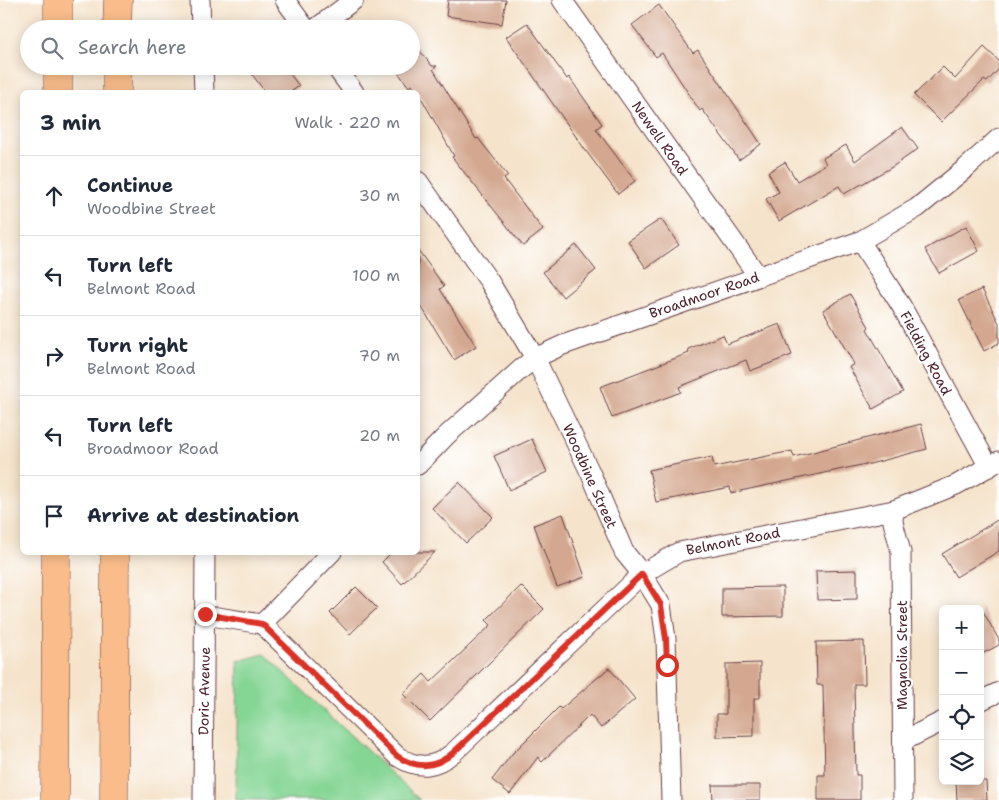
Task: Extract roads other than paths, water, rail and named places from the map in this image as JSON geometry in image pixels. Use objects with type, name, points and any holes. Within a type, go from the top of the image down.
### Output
[{"type":"highway","points":[[58,0],[58,20]]},
{"type":"highway","points":[[117,20],[118,0]]},
{"type":"highway","points":[[58,75],[58,90]]},
{"type":"highway","points":[[117,75],[117,90]]},
{"type":"highway","points":[[55,800],[56,555]]},
{"type":"highway","points":[[114,800],[115,555]]},
{"type":"street","points":[[200,0],[201,20]]},
{"type":"street","points":[[285,0],[299,20]]},
{"type":"street","points":[[327,20],[354,0]]},
{"type":"street","name":"Newell Road","points":[[562,0],[758,276]]},
{"type":"street","points":[[203,75],[204,90]]},
{"type":"street","points":[[342,75],[353,90]]},
{"type":"street","name":"Broadmoor Road","points":[[420,463],[447,435],[535,358],[564,345],[860,241],[917,208],[999,138]]},
{"type":"street","name":"Woodbine Street","points":[[420,184],[488,281],[535,358],[590,472],[624,552],[642,574],[661,605],[666,639],[671,800]]},
{"type":"street","name":"Fielding Road","points":[[860,241],[902,307],[994,464]]},
{"type":"street","name":"Belmont Road","points":[[262,624],[397,756],[409,764],[433,764],[444,761],[454,752],[642,574],[679,552],[894,510],[956,485],[994,464]]},
{"type":"street","name":"Magnolia Street","points":[[894,510],[894,522],[901,552],[903,800]]},
{"type":"street","name":"Doric Avenue","points":[[203,800],[205,555]]},
{"type":"street","points":[[205,614],[262,624],[329,555]]},
{"type":"street","points":[[984,699],[999,692]]},
{"type":"street","points":[[903,741],[939,723]]}]
